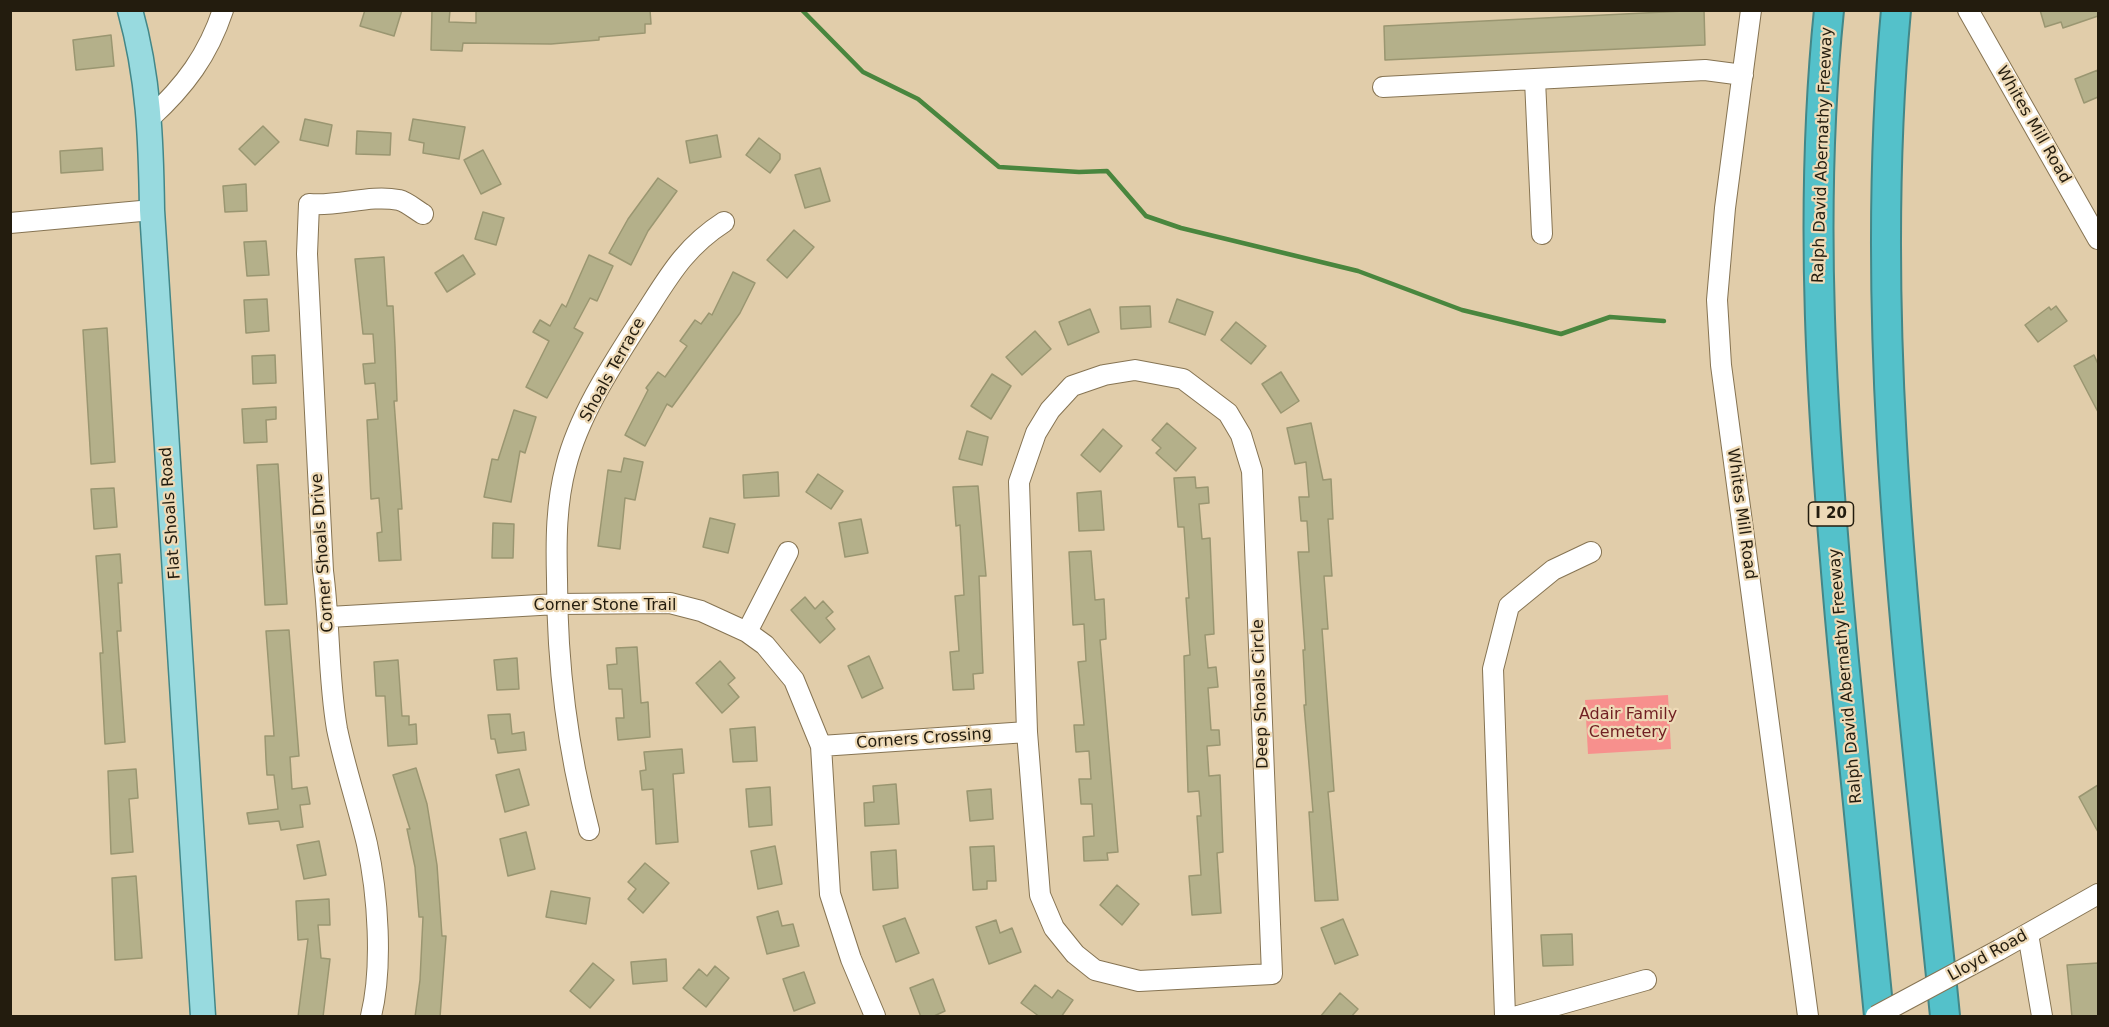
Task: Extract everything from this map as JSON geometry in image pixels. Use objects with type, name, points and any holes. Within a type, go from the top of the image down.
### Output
[{"type":"highway","name":"Ralph David Abernathy Freeway","points":[[1829,10],[1818,193],[1820,366],[1829,499],[1878,1017]]},
{"type":"highway","points":[[1896,10],[1888,109],[1885,203],[1887,387],[1897,521],[1946,1017]]},
{"type":"main road","name":"Flat Shoals Road","points":[[130,10],[144,73],[150,118],[152,210],[203,1017]]},
{"type":"street","points":[[150,118],[194,72],[213,38],[223,10]]},
{"type":"street","name":"Whites Mill Road","points":[[1751,10],[1725,207],[1717,300],[1720,354],[1808,1017]]},
{"type":"street","name":"Whites Mill Road","points":[[1968,10],[2098,239]]},
{"type":"street","points":[[1383,87],[1705,70],[1743,75]]},
{"type":"street","points":[[1535,80],[1542,234]]},
{"type":"street","name":"Corner Shoals Drive","points":[[371,1017],[377,950],[375,895],[368,847],[338,730],[328,659],[329,617],[323,571],[307,254],[309,204],[331,206],[364,199],[400,200],[423,214]]},
{"type":"street","points":[[10,223],[152,210]]},
{"type":"street","name":"Shoals Terrace","points":[[589,830],[574,772],[565,714],[557,604],[556,515],[566,464],[587,414],[626,344],[682,256],[701,237],[724,222]]},
{"type":"street","name":"Deep Shoals Circle","points":[[1135,370],[1183,379],[1228,413],[1242,435],[1252,471],[1272,974],[1139,981],[1095,970],[1075,954],[1054,928],[1040,895],[1027,732],[1019,482],[1036,433],[1050,410],[1072,386],[1104,375],[1135,370]]},
{"type":"street","points":[[747,632],[788,552]]},
{"type":"street","points":[[1505,1017],[1493,669],[1509,606],[1553,570],[1591,552]]},
{"type":"street","name":"Corner Stone Trail","points":[[329,617],[557,604],[670,603],[701,610],[747,632],[765,645],[794,680],[821,746],[830,894],[851,959],[875,1017]]},
{"type":"street","name":"Corners Crossing","points":[[821,746],[1027,732]]},
{"type":"street","name":"Lloyd Road","points":[[1878,1017],[2098,894]]},
{"type":"street","points":[[2028,934],[2042,1017]]},
{"type":"street","points":[[1518,1017],[1646,980]]},
{"type":"green space","name":"Adair Family Cemetery","points":[[1668,695],[1671,749],[1588,754],[1585,700]]},
{"type":"building","points":[[365,10],[402,10],[394,36],[360,26]]},
{"type":"building","points":[[432,10],[450,10],[449,22],[476,23],[476,10],[650,10],[651,24],[645,24],[645,33],[599,37],[599,40],[551,44],[463,43],[462,51],[431,50]]},
{"type":"building","points":[[1704,10],[1705,45],[1385,60],[1384,26]]},
{"type":"building","points":[[2040,10],[2098,10],[2098,16],[2063,28],[2061,22],[2045,27]]},
{"type":"building","points":[[111,35],[114,66],[76,70],[73,40]]},
{"type":"building","points":[[2098,70],[2098,97],[2084,103],[2075,79]]},
{"type":"building","points":[[305,119],[332,125],[328,146],[300,140]]},
{"type":"building","points":[[413,119],[465,127],[459,159],[423,153],[424,143],[409,140]]},
{"type":"building","points":[[263,126],[279,142],[255,165],[239,149]]},
{"type":"building","points":[[357,131],[391,133],[390,155],[356,154]]},
{"type":"building","points":[[717,135],[721,157],[690,163],[686,141]]},
{"type":"building","points":[[759,138],[780,154],[780,159],[770,173],[746,155]]},
{"type":"building","points":[[102,148],[103,170],[61,173],[60,151]]},
{"type":"building","points":[[483,150],[501,184],[481,194],[464,160]]},
{"type":"building","points":[[820,168],[830,201],[805,208],[795,175]]},
{"type":"building","points":[[658,178],[677,191],[648,231],[631,265],[609,253],[628,219]]},
{"type":"building","points":[[246,184],[247,211],[225,212],[223,186]]},
{"type":"building","points":[[483,212],[504,218],[496,245],[475,239]]},
{"type":"building","points":[[794,230],[814,247],[787,278],[767,260]]},
{"type":"building","points":[[266,241],[269,275],[247,276],[244,242]]},
{"type":"building","points":[[463,255],[475,274],[447,292],[435,273]]},
{"type":"building","points":[[589,255],[613,266],[597,301],[590,298],[574,328],[583,333],[547,398],[526,387],[549,341],[533,332],[540,320],[550,326],[562,304],[566,307]]},
{"type":"building","points":[[384,257],[387,306],[393,306],[397,401],[394,401],[402,509],[398,509],[401,560],[379,561],[377,533],[382,532],[379,498],[371,499],[367,420],[378,419],[375,383],[365,384],[363,364],[375,363],[373,334],[363,334],[355,259]]},
{"type":"building","points":[[733,272],[755,283],[740,313],[672,407],[667,404],[645,446],[625,435],[648,390],[646,388],[658,372],[665,377],[687,346],[680,341],[695,320],[701,324],[709,313],[712,315]]},
{"type":"building","points":[[267,299],[269,331],[246,333],[244,300]]},
{"type":"building","points":[[1177,299],[1213,312],[1205,335],[1169,322]]},
{"type":"building","points":[[1150,306],[1151,327],[1121,329],[1120,307]]},
{"type":"building","points":[[2056,306],[2067,321],[2038,342],[2025,325],[2049,307],[2051,310]]},
{"type":"building","points":[[1090,309],[1099,332],[1068,345],[1059,322]]},
{"type":"building","points":[[1236,322],[1266,346],[1251,364],[1221,340]]},
{"type":"building","points":[[107,328],[115,462],[91,464],[83,330]]},
{"type":"building","points":[[1035,331],[1051,349],[1022,375],[1006,357]]},
{"type":"building","points":[[275,355],[276,383],[253,384],[252,356]]},
{"type":"building","points":[[2094,355],[2098,364],[2098,412],[2074,366]]},
{"type":"building","points":[[1281,372],[1299,401],[1281,413],[1262,384]]},
{"type":"building","points":[[992,374],[1011,386],[991,419],[971,406]]},
{"type":"building","points":[[276,407],[276,419],[266,420],[267,442],[244,443],[242,409]]},
{"type":"building","points":[[514,410],[536,417],[525,453],[520,451],[511,502],[484,497],[492,459],[498,460]]},
{"type":"building","points":[[1167,423],[1196,448],[1176,471],[1156,453],[1161,448],[1152,440]]},
{"type":"building","points":[[1311,423],[1323,480],[1331,479],[1333,519],[1328,519],[1332,576],[1324,576],[1328,629],[1322,629],[1334,791],[1328,792],[1338,900],[1315,901],[1309,812],[1313,812],[1304,705],[1306,705],[1303,650],[1305,650],[1298,552],[1309,552],[1307,521],[1301,521],[1299,497],[1309,497],[1306,462],[1295,464],[1287,428]]},
{"type":"building","points":[[1103,429],[1122,446],[1100,472],[1081,455]]},
{"type":"building","points":[[967,431],[988,437],[982,465],[959,459]]},
{"type":"building","points":[[624,458],[643,462],[635,500],[625,498],[620,549],[598,546],[608,470],[621,472]]},
{"type":"building","points":[[278,464],[287,604],[265,605],[257,465]]},
{"type":"building","points":[[778,472],[779,496],[744,498],[743,475]]},
{"type":"building","points":[[818,474],[843,491],[831,509],[806,492]]},
{"type":"building","points":[[1195,477],[1196,488],[1208,487],[1209,503],[1199,504],[1202,539],[1210,538],[1214,634],[1205,635],[1208,668],[1216,667],[1218,687],[1208,688],[1211,730],[1219,730],[1220,745],[1207,746],[1209,776],[1220,775],[1223,852],[1217,853],[1221,913],[1192,915],[1189,876],[1201,875],[1197,816],[1201,816],[1199,791],[1188,792],[1184,656],[1190,655],[1186,598],[1189,598],[1184,527],[1178,527],[1174,478]]},
{"type":"building","points":[[978,486],[986,576],[979,576],[983,673],[973,674],[974,689],[953,690],[950,652],[959,651],[955,596],[964,595],[960,525],[956,526],[953,487]]},
{"type":"building","points":[[114,488],[117,527],[94,529],[91,489]]},
{"type":"building","points":[[1101,491],[1104,530],[1079,531],[1077,493]]},
{"type":"building","points":[[710,518],[735,524],[728,553],[703,547]]},
{"type":"building","points":[[861,519],[868,553],[845,557],[839,523]]},
{"type":"building","points":[[493,523],[514,524],[513,558],[492,558]]},
{"type":"building","points":[[1091,551],[1095,600],[1104,599],[1106,639],[1100,640],[1118,852],[1107,853],[1108,860],[1084,861],[1083,837],[1094,836],[1092,804],[1081,804],[1079,779],[1091,779],[1089,751],[1076,752],[1074,725],[1084,725],[1078,662],[1086,661],[1084,624],[1073,625],[1069,552]]},
{"type":"building","points":[[120,554],[122,583],[118,583],[121,631],[117,631],[125,742],[105,744],[100,653],[103,653],[96,556]]},
{"type":"building","points":[[805,597],[815,609],[823,601],[833,612],[826,618],[835,629],[820,643],[791,610]]},
{"type":"building","points":[[289,630],[299,756],[290,757],[292,789],[307,787],[310,804],[300,805],[303,827],[281,830],[279,821],[249,824],[247,813],[278,809],[274,775],[267,775],[265,736],[274,736],[266,631]]},
{"type":"building","points":[[637,647],[641,703],[648,702],[650,737],[618,740],[616,718],[624,718],[622,689],[609,689],[607,665],[617,664],[616,648]]},
{"type":"building","points":[[869,656],[883,688],[862,698],[848,666]]},
{"type":"building","points":[[517,658],[519,689],[497,690],[494,660]]},
{"type":"building","points":[[398,660],[402,716],[409,716],[409,725],[416,724],[417,744],[388,746],[385,696],[376,696],[374,662]]},
{"type":"building","points":[[720,661],[735,678],[728,684],[739,697],[722,713],[696,683]]},
{"type":"building","points":[[510,714],[512,734],[524,732],[526,750],[498,753],[495,739],[491,739],[488,715]]},
{"type":"building","points":[[755,727],[757,761],[733,762],[730,729]]},
{"type":"building","points":[[682,749],[684,773],[673,774],[678,842],[656,844],[653,789],[642,790],[640,771],[646,770],[644,752]]},
{"type":"building","points":[[416,768],[427,804],[437,865],[442,936],[446,936],[440,1017],[415,1017],[420,980],[423,917],[419,917],[415,867],[407,829],[410,829],[393,775]]},
{"type":"building","points":[[136,769],[138,798],[129,799],[133,852],[111,854],[108,771]]},
{"type":"building","points":[[519,769],[529,805],[505,812],[496,775]]},
{"type":"building","points":[[896,784],[899,824],[865,826],[864,803],[874,802],[873,786]]},
{"type":"building","points":[[2098,785],[2098,832],[2079,797]]},
{"type":"building","points":[[770,787],[772,825],[749,827],[746,789]]},
{"type":"building","points":[[991,789],[993,819],[970,821],[967,791]]},
{"type":"building","points":[[526,832],[535,869],[508,876],[500,839]]},
{"type":"building","points":[[319,841],[326,875],[304,879],[297,845]]},
{"type":"building","points":[[775,846],[782,884],[758,889],[751,851]]},
{"type":"building","points":[[994,846],[996,881],[987,881],[987,889],[973,890],[970,847]]},
{"type":"building","points":[[896,850],[898,888],[873,890],[871,852]]},
{"type":"building","points":[[645,863],[669,883],[643,913],[628,899],[636,889],[628,882]]},
{"type":"building","points":[[136,876],[142,958],[115,960],[112,878]]},
{"type":"building","points":[[1117,885],[1139,904],[1122,925],[1100,905]]},
{"type":"building","points":[[551,891],[590,898],[586,924],[546,917]]},
{"type":"building","points":[[329,899],[330,925],[318,925],[321,958],[330,959],[323,1017],[298,1017],[308,939],[298,940],[296,901]]},
{"type":"building","points":[[778,911],[782,926],[793,924],[799,946],[767,954],[757,917]]},
{"type":"building","points":[[905,918],[919,953],[896,962],[883,926]]},
{"type":"building","points":[[1343,919],[1358,955],[1335,964],[1321,928]]},
{"type":"building","points":[[996,920],[1000,933],[1012,928],[1021,952],[989,964],[976,927]]},
{"type":"building","points":[[1572,934],[1573,965],[1543,966],[1541,935]]},
{"type":"building","points":[[666,959],[667,981],[633,984],[631,962]]},
{"type":"building","points":[[593,963],[614,980],[590,1008],[570,991]]},
{"type":"building","points":[[2098,963],[2098,1017],[2072,1017],[2067,965]]},
{"type":"building","points":[[715,966],[729,978],[706,1007],[683,988],[699,969],[707,976]]},
{"type":"building","points":[[804,972],[815,1003],[794,1011],[783,979]]},
{"type":"building","points":[[933,979],[945,1011],[932,1017],[921,1017],[910,988]]},
{"type":"building","points":[[1035,985],[1052,998],[1058,990],[1073,1000],[1061,1017],[1040,1017],[1021,1003]]},
{"type":"building","points":[[1340,993],[1358,1009],[1351,1017],[1320,1017]]},
{"type":"waterway","points":[[802,10],[863,72],[918,99],[999,167],[1079,172],[1107,171],[1146,216],[1181,228],[1358,271],[1462,310],[1561,334],[1610,317],[1664,321]]}]
